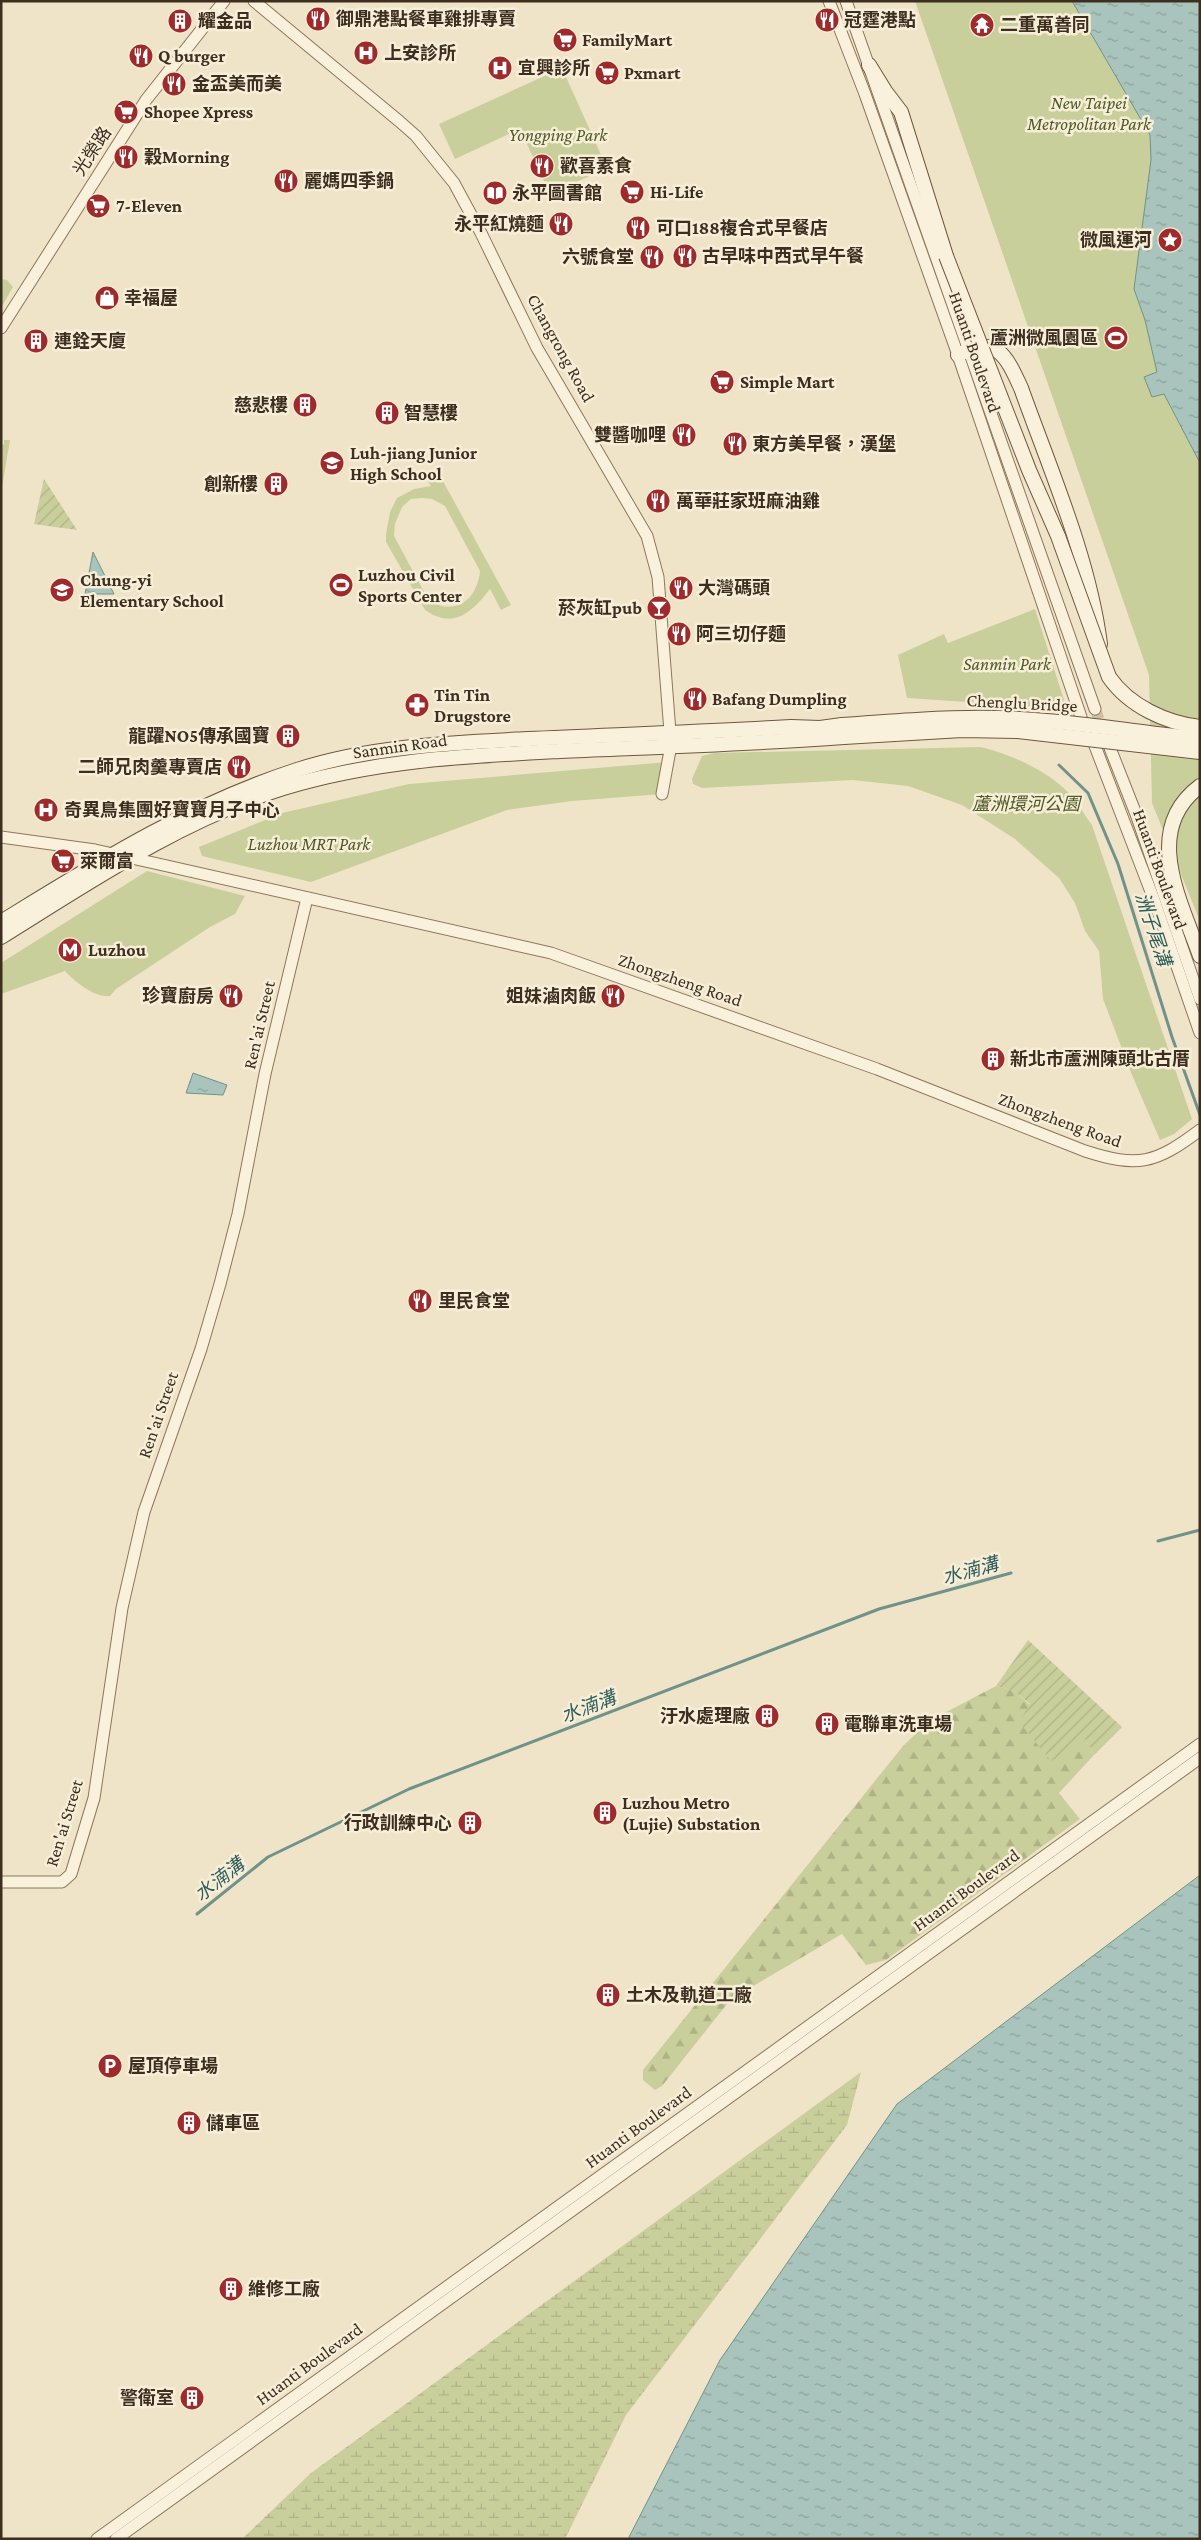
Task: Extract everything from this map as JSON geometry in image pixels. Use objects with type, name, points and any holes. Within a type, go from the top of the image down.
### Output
[{"type":"main road","points":[[869,65],[901,112],[946,256],[1029,470],[1058,536],[1103,664],[1115,686],[1146,709],[1166,720],[1200,727]]},
{"type":"main road","points":[[963,352],[982,345],[998,350],[1008,361],[1021,388],[1084,569],[1096,612],[1103,664]]},
{"type":"main road","name":"Chenglu Bridge","points":[[843,731],[950,718],[999,718],[1055,722],[1200,739]]},
{"type":"main road","name":"Sanmin Road","points":[[1,922],[146,834],[211,801],[298,769],[350,757],[433,745],[670,739],[843,731]]},
{"type":"main road","name":"Chenglu Bridge","points":[[843,731],[1018,731],[1200,752]]},
{"type":"main road","name":"Sanmin Road","points":[[1,937],[128,858],[198,821],[282,789],[377,765],[419,759],[670,739]]},
{"type":"main road","points":[[1200,786],[1178,806],[1168,838],[1174,881],[1200,956]]},
{"type":"street","name":"光榮路","points":[[1,328],[146,100],[224,1]]},
{"type":"street","name":"Changrong Road","points":[[254,1],[416,136],[454,183],[481,233],[537,348],[647,536],[658,577],[670,739],[662,794]]},
{"type":"street","name":"Huanti Boulevard","points":[[829,1],[963,352],[1095,709]]},
{"type":"street","name":"Huanti Boulevard","points":[[846,1],[869,65],[1081,717]]},
{"type":"street","name":"Huanti Boulevard","points":[[1095,746],[1153,897],[1200,1033]]},
{"type":"street","name":"Huanti Boulevard","points":[[1110,748],[1165,896],[1200,999]]},
{"type":"street","points":[[1,837],[113,854]]},
{"type":"street","name":"Zhongzheng Road","points":[[113,854],[551,954],[812,1045],[1085,1152],[1116,1161],[1140,1162],[1158,1157],[1200,1130]]},
{"type":"street","name":"Ren'ai Street","points":[[1,1882],[62,1882],[71,1874],[94,1798],[122,1608],[144,1512],[200,1349],[220,1284],[238,1214],[265,1074],[307,898]]},
{"type":"street","name":"Huanti Boulevard","points":[[228,2450],[1200,1744]]},
{"type":"street","name":"Huanti Boulevard","points":[[97,2539],[189,2478],[1200,1758]]},
{"type":"street","name":"Huanti Boulevard","points":[[116,2539],[189,2478]]},
{"type":"green space","name":"蘆洲微風園區","points":[[915,1],[1200,1],[1200,921],[1152,803],[1149,675]]},
{"type":"green space","name":"Yongping Park","points":[[562,68],[607,168],[550,194],[520,129],[455,159],[439,124]]},
{"type":"green space","points":[[1,279],[7,280],[13,287],[1,308]]},
{"type":"green space","points":[[4,440],[10,440],[1,493],[1,443],[4,445]]},
{"type":"green space","points":[[439,474],[511,605],[501,610],[490,589],[476,605],[462,616],[445,618],[435,616],[425,610],[386,542],[386,534],[390,512],[397,498],[414,489],[431,486],[427,480]],"holes":[[[411,499],[432,499],[445,506],[480,571],[475,590],[470,597],[456,606],[448,607],[429,601],[394,536],[395,524],[402,507]]]},
{"type":"green space","points":[[44,479],[77,530],[34,524]]},
{"type":"green space","name":"Sanmin Park","points":[[1035,609],[1064,700],[1061,705],[1056,708],[907,698],[898,655],[944,634],[948,643]]},
{"type":"green space","name":"蘆洲環河公園","points":[[980,747],[1016,759],[1050,777],[1072,797],[1092,825],[1192,1119],[1174,1134],[1160,1140],[1132,1075],[1103,999],[1099,951],[1085,931],[1075,903],[1059,878],[1015,839],[962,805],[908,786],[853,780],[702,788],[693,784],[692,779],[702,756],[714,753]]},
{"type":"green space","name":"Luzhou MRT Park","points":[[668,762],[662,794],[572,801],[507,810],[311,882],[202,856],[199,847],[282,813],[409,784]]},
{"type":"green space","points":[[147,871],[245,896],[235,914],[210,927],[116,989],[110,996],[92,992],[74,980],[65,971],[1,994],[1,963]]},
{"type":"green space","points":[[1028,1640],[1122,1727],[1094,1755],[1085,1739],[1051,1761],[1019,1722],[1030,1704],[1014,1691],[996,1686]]},
{"type":"green space","points":[[996,1686],[1014,1691],[1030,1705],[1085,1739],[1094,1755],[1059,1793],[1080,1819],[886,1960],[866,1965],[842,1934],[731,1999],[662,2086],[655,2090],[643,2080],[643,2070],[903,1746],[929,1721]]},
{"type":"green space","points":[[861,2072],[847,2125],[626,2415],[565,2539],[242,2539],[311,2473]]},
{"type":"water","name":"微風運河","points":[[1072,1],[1200,1],[1200,463],[1164,394],[1152,397],[1144,377],[1157,372],[1145,320],[1134,289],[1151,160],[1150,135]]},
{"type":"water","points":[[93,552],[114,594],[85,594]]},
{"type":"water","points":[[193,1073],[227,1085],[223,1095],[186,1093]]},
{"type":"water","points":[[1200,1875],[1200,2539],[628,2539],[720,2360],[897,2104]]},
{"type":"waterway","name":"洲子尾溝","points":[[1059,765],[1088,793],[1118,864],[1172,1037],[1200,1115]]},
{"type":"waterway","name":"水湳溝","points":[[1158,1541],[1200,1530]]},
{"type":"waterway","name":"水湳溝","points":[[197,1914],[268,1857],[409,1789],[879,1609],[1011,1573]]},
{"type":"tunnel","points":[[1095,709],[1105,734]]},
{"type":"place","name":"御鼎港點餐車雞排專賣","points":[[318,19]]},
{"type":"place","name":"冠霆港點","points":[[827,20]]},
{"type":"place","name":"耀金品","points":[[180,21]]},
{"type":"place","name":"二重萬善同","points":[[982,25]]},
{"type":"place","name":"FamilyMart","points":[[565,40]]},
{"type":"place","name":"上安診所","points":[[366,53]]},
{"type":"place","name":"Q burger","points":[[141,56]]},
{"type":"place","name":"宜興診所","points":[[500,68]]},
{"type":"place","name":"Pxmart","points":[[607,73]]},
{"type":"place","name":"金盃美而美","points":[[174,84]]},
{"type":"place","name":"Shopee Xpress","points":[[126,112]]},
{"type":"place","name":"穀Morning","points":[[126,157]]},
{"type":"place","name":"歡喜素食","points":[[542,166]]},
{"type":"place","name":"麗媽四季鍋","points":[[286,181]]},
{"type":"place","name":"Hi-Life","points":[[632,192]]},
{"type":"place","name":"永平圖書館","points":[[495,193]]},
{"type":"place","name":"7-Eleven","points":[[98,206]]},
{"type":"place","name":"永平紅燒麵","points":[[561,224]]},
{"type":"place","name":"可口188複合式早餐店","points":[[638,228]]},
{"type":"place","name":"微風運河","points":[[1170,240]]},
{"type":"place","name":"古早味中西式早午餐","points":[[685,256]]},
{"type":"place","name":"六號食堂","points":[[652,257]]},
{"type":"place","name":"幸福屋","points":[[107,298]]},
{"type":"place","name":"蘆洲微風園區","points":[[1116,338]]},
{"type":"place","name":"連銓天廈","points":[[36,341]]},
{"type":"place","name":"Simple Mart","points":[[722,382]]},
{"type":"place","name":"慈悲樓","points":[[305,405]]},
{"type":"place","name":"智慧樓","points":[[387,413]]},
{"type":"place","name":"雙醬咖哩","points":[[684,435]]},
{"type":"place","name":"東方美早餐，漢堡","points":[[735,444]]},
{"type":"place","name":"Luh-jiang Junior High School","points":[[332,463]]},
{"type":"place","name":"創新樓","points":[[276,484]]},
{"type":"place","name":"萬華莊家班麻油雞","points":[[658,501]]},
{"type":"place","name":"Luzhou Civil Sports Center","points":[[341,585]]},
{"type":"place","name":"大灣碼頭","points":[[681,588]]},
{"type":"place","name":"Chung-yi Elementary School","points":[[62,590]]},
{"type":"place","name":"菸灰缸pub","points":[[659,608]]},
{"type":"place","name":"阿三切仔麵","points":[[679,634]]},
{"type":"place","name":"Bafang Dumpling","points":[[695,699]]},
{"type":"place","name":"Tin Tin Drugstore","points":[[417,705]]},
{"type":"place","name":"龍躍NO5傳承國寶","points":[[288,736]]},
{"type":"place","name":"二師兄肉羹專賣店","points":[[239,767]]},
{"type":"place","name":"奇異鳥集團好寶寶月子中心","points":[[46,810]]},
{"type":"place","name":"萊爾富","points":[[63,861]]},
{"type":"place","name":"Luzhou","points":[[70,950]]},
{"type":"place","name":"珍寶廚房","points":[[231,996]]},
{"type":"place","name":"姐妹滷肉飯","points":[[613,996]]},
{"type":"place","name":"新北市蘆洲陳頭北古厝","points":[[993,1059]]},
{"type":"place","name":"里民食堂","points":[[420,1301]]},
{"type":"place","name":"汙水處理廠","points":[[767,1716]]},
{"type":"place","name":"電聯車洗車場","points":[[827,1724]]},
{"type":"place","name":"Luzhou Metro (Lujie) Substation","points":[[605,1813]]},
{"type":"place","name":"行政訓練中心","points":[[470,1823]]},
{"type":"place","name":"土木及軌道工廠","points":[[608,1995]]},
{"type":"place","name":"屋頂停車場","points":[[110,2066]]},
{"type":"place","name":"儲車區","points":[[189,2123]]},
{"type":"place","name":"維修工廠","points":[[231,2289]]},
{"type":"place","name":"警衛室","points":[[192,2398]]},
{"type":"park label","name":"New Taipei Metropolitan Park","points":[[1089,113]]}]
